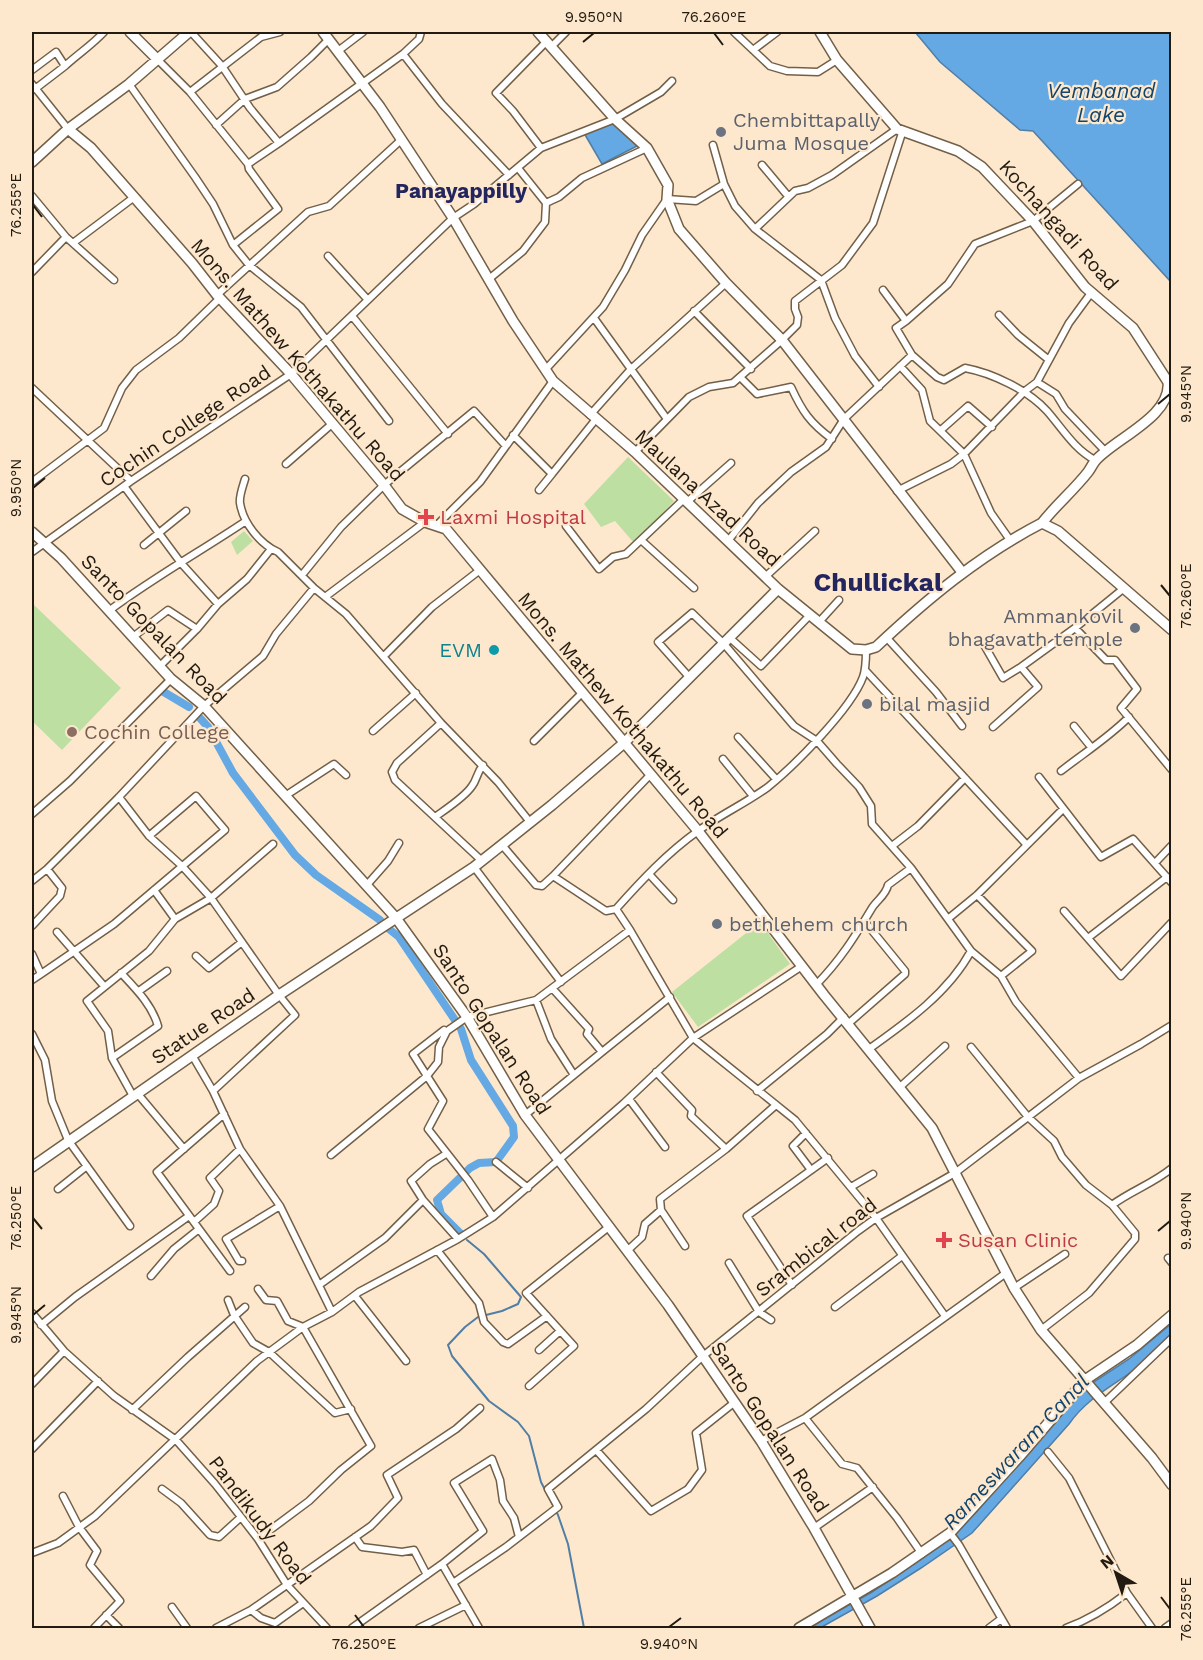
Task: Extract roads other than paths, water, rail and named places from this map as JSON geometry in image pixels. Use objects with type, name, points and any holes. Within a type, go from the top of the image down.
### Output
[{"type":"street","points":[[68,129],[33,87],[90,47],[104,32]]},
{"type":"street","points":[[130,32],[190,92],[248,164],[254,178],[278,209],[232,245]]},
{"type":"street","points":[[32,162],[68,129],[129,84],[190,32],[222,66],[279,143]]},
{"type":"street","points":[[190,92],[261,37],[280,32]]},
{"type":"street","points":[[338,51],[363,32]]},
{"type":"street","points":[[248,164],[403,54],[419,39],[421,32]]},
{"type":"street","points":[[538,32],[615,119],[647,148],[668,185],[668,199],[679,229],[726,283],[782,340],[962,572]]},
{"type":"street","points":[[541,148],[496,93],[549,44],[566,32]]},
{"type":"street","points":[[734,32],[770,66],[787,71],[818,72],[837,60]]},
{"type":"street","points":[[753,50],[777,32]]},
{"type":"street","name":"Kochangadi Road","points":[[820,32],[837,60],[900,130],[958,151],[982,167],[1033,221],[1091,292],[1133,328],[1168,382],[1169,392],[1149,419],[1113,444],[1107,452],[1095,460],[1089,471],[1042,523]]},
{"type":"street","points":[[216,126],[245,99],[277,87],[326,35]]},
{"type":"street","name":"Maulana Azad Road","points":[[326,35],[363,82],[453,218],[513,321],[553,381],[635,452],[778,589],[852,650],[866,650]]},
{"type":"street","points":[[32,70],[56,52],[65,66]]},
{"type":"street","points":[[403,54],[442,104],[509,175]]},
{"type":"street","name":"Cochin College Road","points":[[32,552],[131,481],[291,374],[453,218],[474,204],[541,148],[615,119],[661,92],[672,81]]},
{"type":"street","points":[[129,84],[213,204],[232,245],[249,265],[301,307],[389,421]]},
{"type":"street","name":"Mons. Mathew Kothakathu Road","points":[[68,129],[91,148],[218,296],[291,374],[402,509],[425,522],[446,529],[698,831],[816,985],[932,1128],[1014,1288],[1041,1330],[1152,1458],[1172,1485]]},
{"type":"street","points":[[755,229],[795,191],[808,188],[832,176],[900,130]]},
{"type":"street","points":[[635,452],[689,397],[699,390],[733,383],[797,325],[795,301],[842,265],[873,223],[900,130]]},
{"type":"street","points":[[32,482],[104,428],[122,388],[136,370],[179,338],[249,265],[308,212],[329,206],[401,140]]},
{"type":"street","points":[[713,145],[724,184],[735,206],[755,229],[821,280],[835,318],[855,356],[879,387]]},
{"type":"street","points":[[546,203],[582,178],[647,148]]},
{"type":"street","points":[[762,165],[788,196]]},
{"type":"street","points":[[489,279],[523,251],[545,222],[546,203],[518,168]]},
{"type":"street","points":[[668,199],[696,201],[724,184]]},
{"type":"street","points":[[1078,184],[1033,221],[975,244],[948,284],[896,328],[912,355],[937,377],[944,380],[965,368],[977,370],[1025,391],[1044,408],[1081,453],[1095,460]]},
{"type":"street","points":[[32,196],[66,237],[114,280]]},
{"type":"street","points":[[73,243],[133,198]]},
{"type":"street","points":[[546,369],[603,307],[642,235],[668,199]]},
{"type":"street","points":[[32,273],[66,237]]},
{"type":"street","points":[[328,256],[368,300]]},
{"type":"street","points":[[539,490],[631,369],[726,283]]},
{"type":"street","points":[[883,290],[906,321]]},
{"type":"street","points":[[897,491],[951,464],[964,454],[1025,391],[1037,382],[1069,323],[1091,292]]},
{"type":"street","points":[[694,311],[751,369]]},
{"type":"street","points":[[999,315],[1018,335],[1049,360]]},
{"type":"street","points":[[352,316],[448,434]]},
{"type":"street","points":[[594,318],[667,419]]},
{"type":"street","points":[[728,541],[758,503],[791,472],[826,447],[844,419],[912,355]]},
{"type":"street","points":[[900,366],[922,390],[930,421],[964,454],[992,513],[1010,540]]},
{"type":"street","points":[[740,377],[757,394],[790,387],[813,426],[832,439]]},
{"type":"street","points":[[437,525],[480,482],[553,381]]},
{"type":"street","points":[[1037,382],[1056,394],[1065,409],[1107,452]]},
{"type":"street","points":[[32,388],[131,481]]},
{"type":"street","points":[[941,430],[968,406],[992,427]]},
{"type":"street","points":[[302,575],[342,526],[384,485],[474,411],[505,445]]},
{"type":"street","points":[[286,464],[333,423]]},
{"type":"street","points":[[513,435],[552,474]]},
{"type":"street","points":[[566,526],[599,569],[613,557],[626,554],[731,463]]},
{"type":"street","points":[[245,479],[239,502],[248,526],[314,588],[346,614],[441,723],[483,765],[530,822]]},
{"type":"street","points":[[124,486],[181,563],[218,604]]},
{"type":"street","points":[[144,545],[186,511]]},
{"type":"street","points":[[110,610],[148,582],[246,521]]},
{"type":"street","points":[[325,597],[425,522]]},
{"type":"street","points":[[553,876],[606,911],[616,909],[663,860],[698,831],[776,779],[817,741],[851,698],[862,679],[866,650],[876,646],[962,572],[1010,540],[1042,523],[1058,531],[1172,630]]},
{"type":"street","points":[[765,577],[815,531]]},
{"type":"street","name":"Santo Gopalan Road","points":[[32,532],[45,542],[110,610],[171,679],[204,706],[396,918],[460,1022],[525,1115],[628,1250],[735,1402],[814,1528],[870,1629]]},
{"type":"street","points":[[641,540],[693,588]]},
{"type":"street","points":[[160,666],[218,604],[247,579],[271,549]]},
{"type":"street","points":[[384,656],[432,607],[480,570]]},
{"type":"street","points":[[32,881],[119,797],[204,706],[263,656],[276,634],[314,588]]},
{"type":"street","name":"Statue Road","points":[[32,1167],[279,995],[478,864],[624,743],[778,589]]},
{"type":"street","points":[[983,643],[1004,678],[1075,628],[1123,589]]},
{"type":"street","points":[[819,622],[839,600]]},
{"type":"street","points":[[133,637],[168,610],[197,629]]},
{"type":"street","points":[[690,678],[658,642],[692,613],[761,666],[810,615]]},
{"type":"street","points":[[1075,628],[1106,660],[1115,660],[1137,689],[1121,708],[1172,770]]},
{"type":"street","points":[[886,637],[936,692],[962,726]]},
{"type":"street","points":[[727,641],[794,726],[817,741],[860,787],[871,806],[872,824],[911,868],[971,951],[1001,976],[1016,1002],[1079,1078]]},
{"type":"street","points":[[993,727],[1038,687],[1021,667]]},
{"type":"street","points":[[865,670],[1026,844]]},
{"type":"street","points":[[32,814],[70,781],[171,679]]},
{"type":"street","points":[[373,731],[416,693]]},
{"type":"street","points":[[534,741],[582,693]]},
{"type":"street","points":[[1061,771],[1109,737],[1129,717]]},
{"type":"street","points":[[441,723],[397,763],[392,772],[395,780],[435,817],[478,864],[561,982]]},
{"type":"street","points":[[1074,726],[1092,747]]},
{"type":"street","points":[[738,737],[776,779]]},
{"type":"street","points":[[723,759],[753,796]]},
{"type":"street","points":[[285,796],[334,764],[346,775]]},
{"type":"street","points":[[435,817],[473,786],[475,775],[483,765]]},
{"type":"street","points":[[502,844],[536,885],[542,886],[650,775]]},
{"type":"street","points":[[1039,777],[1101,858],[1133,839],[1172,883]]},
{"type":"street","points":[[892,846],[918,826],[965,778]]},
{"type":"street","points":[[32,980],[114,924],[225,830],[196,796],[149,836]]},
{"type":"street","points":[[119,797],[149,836],[182,866],[211,898],[295,1015],[213,1091]]},
{"type":"street","points":[[949,918],[977,896],[1063,809]]},
{"type":"street","points":[[366,886],[388,861],[399,843]]},
{"type":"street","points":[[184,1149],[135,1094],[112,1058],[108,1031],[87,1001],[148,951],[175,919],[211,898],[273,844]]},
{"type":"street","points":[[1155,863],[1172,845]]},
{"type":"street","points":[[816,985],[840,959],[874,906],[886,892],[888,885],[911,868]]},
{"type":"street","points":[[32,926],[60,896],[62,888],[47,869]]},
{"type":"street","points":[[649,874],[673,900]]},
{"type":"street","points":[[1088,938],[1167,877]]},
{"type":"street","points":[[154,890],[175,919]]},
{"type":"street","points":[[977,896],[1032,951],[1001,976]]},
{"type":"street","points":[[616,909],[693,1038],[795,1120],[876,1218],[945,1316]]},
{"type":"street","points":[[1064,911],[1121,976],[1172,922]]},
{"type":"street","points":[[757,1091],[905,974],[905,971],[865,922]]},
{"type":"street","points":[[331,1155],[427,1076],[438,1062],[439,1047],[447,1030],[460,1022],[536,1000],[630,930]]},
{"type":"street","points":[[57,932],[104,986]]},
{"type":"street","points":[[196,956],[209,968],[242,942]]},
{"type":"street","points":[[869,1049],[894,1031],[940,991],[961,968],[971,951]]},
{"type":"street","points":[[32,954],[41,974]]},
{"type":"street","points":[[32,1553],[58,1543],[94,1516],[257,1361],[303,1327],[493,1217],[629,1099],[693,1038],[802,966]]},
{"type":"street","points":[[139,992],[167,971]]},
{"type":"street","points":[[112,1058],[158,1026],[155,1016],[139,992],[122,973]]},
{"type":"street","points":[[552,988],[589,1029],[587,1034],[602,1052]]},
{"type":"street","points":[[525,1115],[670,998]]},
{"type":"street","points":[[536,1000],[551,1039],[574,1075]]},
{"type":"street","points":[[1169,1027],[1172,1037]]},
{"type":"street","name":"Srambical road","points":[[519,1537],[558,1507],[548,1489],[646,1409],[703,1356],[876,1218],[955,1173],[1079,1078],[1169,1027]]},
{"type":"street","points":[[444,1030],[413,1054],[443,1101],[428,1129],[468,1180],[493,1217]]},
{"type":"street","points":[[32,1034],[45,1060],[52,1101],[68,1140],[130,1226]]},
{"type":"street","points":[[900,1087],[945,1046]]},
{"type":"street","points":[[971,1047],[1028,1117],[1054,1141],[1062,1158],[1086,1185],[1112,1205],[1136,1233],[1135,1239],[1089,1293],[1041,1330]]},
{"type":"street","points":[[192,1055],[213,1091],[240,1149],[280,1206],[332,1312]]},
{"type":"street","points":[[656,1072],[692,1110],[691,1116],[698,1124],[726,1149]]},
{"type":"street","points":[[629,1099],[665,1147]]},
{"type":"street","points":[[685,1246],[661,1210],[660,1199],[726,1149],[776,1105]]},
{"type":"street","points":[[224,1113],[157,1172],[230,1271]]},
{"type":"street","points":[[806,1133],[793,1146],[811,1170]]},
{"type":"street","points":[[194,1222],[214,1204],[217,1197],[219,1191],[210,1178],[240,1149]]},
{"type":"street","points":[[446,1154],[430,1164],[411,1181],[423,1200],[458,1239]]},
{"type":"street","points":[[792,1285],[747,1216],[828,1158]]},
{"type":"street","points":[[496,1162],[528,1188]]},
{"type":"street","points":[[58,1189],[87,1166]]},
{"type":"street","points":[[1112,1205],[1128,1193],[1162,1177],[1172,1168]]},
{"type":"street","points":[[851,1187],[873,1174]]},
{"type":"street","points":[[319,1285],[385,1238],[423,1200]]},
{"type":"street","points":[[242,1261],[239,1261],[226,1239],[280,1206]]},
{"type":"street","points":[[628,1250],[642,1237],[645,1224],[661,1210]]},
{"type":"street","points":[[41,1325],[75,1297],[189,1216]]},
{"type":"street","points":[[529,1386],[574,1346],[526,1293],[610,1226]]},
{"type":"street","points":[[151,1276],[174,1249],[199,1229]]},
{"type":"street","points":[[437,1250],[479,1304],[483,1316],[502,1342],[508,1344],[547,1316]]},
{"type":"street","points":[[1014,1288],[1065,1254]]},
{"type":"street","points":[[835,1307],[902,1256]]},
{"type":"street","points":[[729,1263],[759,1312],[771,1320]]},
{"type":"street","points":[[761,1441],[805,1418],[1006,1273]]},
{"type":"street","points":[[258,1288],[266,1300],[277,1301],[288,1321],[303,1327],[371,1446],[340,1470],[309,1501],[258,1539]]},
{"type":"street","points":[[355,1296],[406,1362]]},
{"type":"street","points":[[228,1300],[234,1315],[253,1343],[269,1352],[335,1413],[351,1409]]},
{"type":"street","points":[[132,1410],[245,1307]]},
{"type":"street","name":"Pandikudy Road","points":[[32,1313],[64,1351],[98,1381],[132,1410],[176,1440],[258,1539],[287,1585],[327,1629]]},
{"type":"street","points":[[799,1629],[922,1554],[950,1533],[1086,1382],[1137,1345],[1172,1315]]},
{"type":"street","points":[[539,1350],[560,1331]]},
{"type":"street","points":[[1103,1402],[1172,1338]]},
{"type":"street","points":[[32,1384],[64,1351]]},
{"type":"street","points":[[32,1449],[98,1381]]},
{"type":"street","points":[[597,1450],[651,1511],[688,1488],[702,1470],[696,1433],[735,1402]]},
{"type":"street","points":[[216,1629],[250,1610],[370,1526],[398,1498],[387,1475],[456,1429],[480,1408]]},
{"type":"street","points":[[805,1418],[842,1464],[857,1468],[922,1554]]},
{"type":"street","points":[[1048,1452],[1069,1478],[1127,1593],[1152,1629]]},
{"type":"street","points":[[352,1629],[442,1564],[483,1531],[454,1483],[492,1459],[500,1480],[503,1501],[514,1518],[519,1537],[453,1583]]},
{"type":"street","points":[[814,1528],[873,1487]]},
{"type":"street","points":[[162,1490],[181,1503],[210,1535],[219,1537],[241,1517]]},
{"type":"street","points":[[63,1497],[97,1551],[90,1565],[120,1600],[94,1629]]},
{"type":"street","points":[[950,1533],[960,1545],[1007,1629]]},
{"type":"street","points":[[355,1537],[362,1547],[402,1552],[414,1550],[427,1575]]},
{"type":"street","points":[[442,1564],[479,1629]]},
{"type":"street","points":[[1066,1629],[1113,1604],[1127,1593]]},
{"type":"street","points":[[250,1610],[261,1618],[275,1623],[303,1603]]},
{"type":"street","points":[[419,1629],[466,1605]]},
{"type":"street","points":[[172,1607],[187,1629]]},
{"type":"street","points":[[106,1615],[119,1629]]},
{"type":"street","points":[[989,1629],[1000,1619]]},
{"type":"street","points":[[1165,1629],[1172,1623]]},
{"type":"water","name":"Vembanad Lake","points":[[915,32],[1171,32],[1171,282],[1033,131],[1020,130],[940,62]]},
{"type":"water","points":[[614,121],[639,145],[602,164],[584,133]]},
{"type":"water","points":[[1171,1324],[1171,1334],[1136,1369],[1082,1409],[972,1533],[877,1596],[820,1628],[808,1628],[872,1592],[953,1536],[1086,1387],[1129,1359]]},
{"type":"waterway","points":[[162,691],[189,707]]},
{"type":"waterway","points":[[199,717],[208,727],[233,773],[295,855],[316,875],[380,920]]},
{"type":"waterway","points":[[389,929],[399,937],[461,1029],[471,1060],[513,1126],[514,1137],[496,1162],[479,1163],[470,1168],[437,1200],[441,1214],[460,1233]]},
{"type":"waterway","points":[[467,1240],[484,1254],[521,1297],[518,1304],[478,1317],[448,1345],[452,1356],[489,1401],[518,1422],[529,1436],[541,1482],[558,1515],[568,1544],[584,1628]]},
{"type":"place","name":"Chembittapally Juma Mosque","points":[[721,132]]},
{"type":"place","name":"Laxmi Hospital","points":[[426,517]]},
{"type":"place","name":"Ammankovil bhagavath temple","points":[[1135,628]]},
{"type":"place","name":"EVM","points":[[494,650]]},
{"type":"place","name":"bilal masjid","points":[[867,704]]},
{"type":"place","name":"Cochin College","points":[[72,732]]},
{"type":"place","name":"bethlehem church","points":[[717,924]]},
{"type":"place","name":"Susan Clinic","points":[[944,1240]]},
{"type":"district","name":"Panayappilly","points":[[461,191]]},
{"type":"district","name":"Chullickal","points":[[878,582]]},
{"type":"water label","name":"Rameswaram Canal","points":[[1016,1452]]}]
